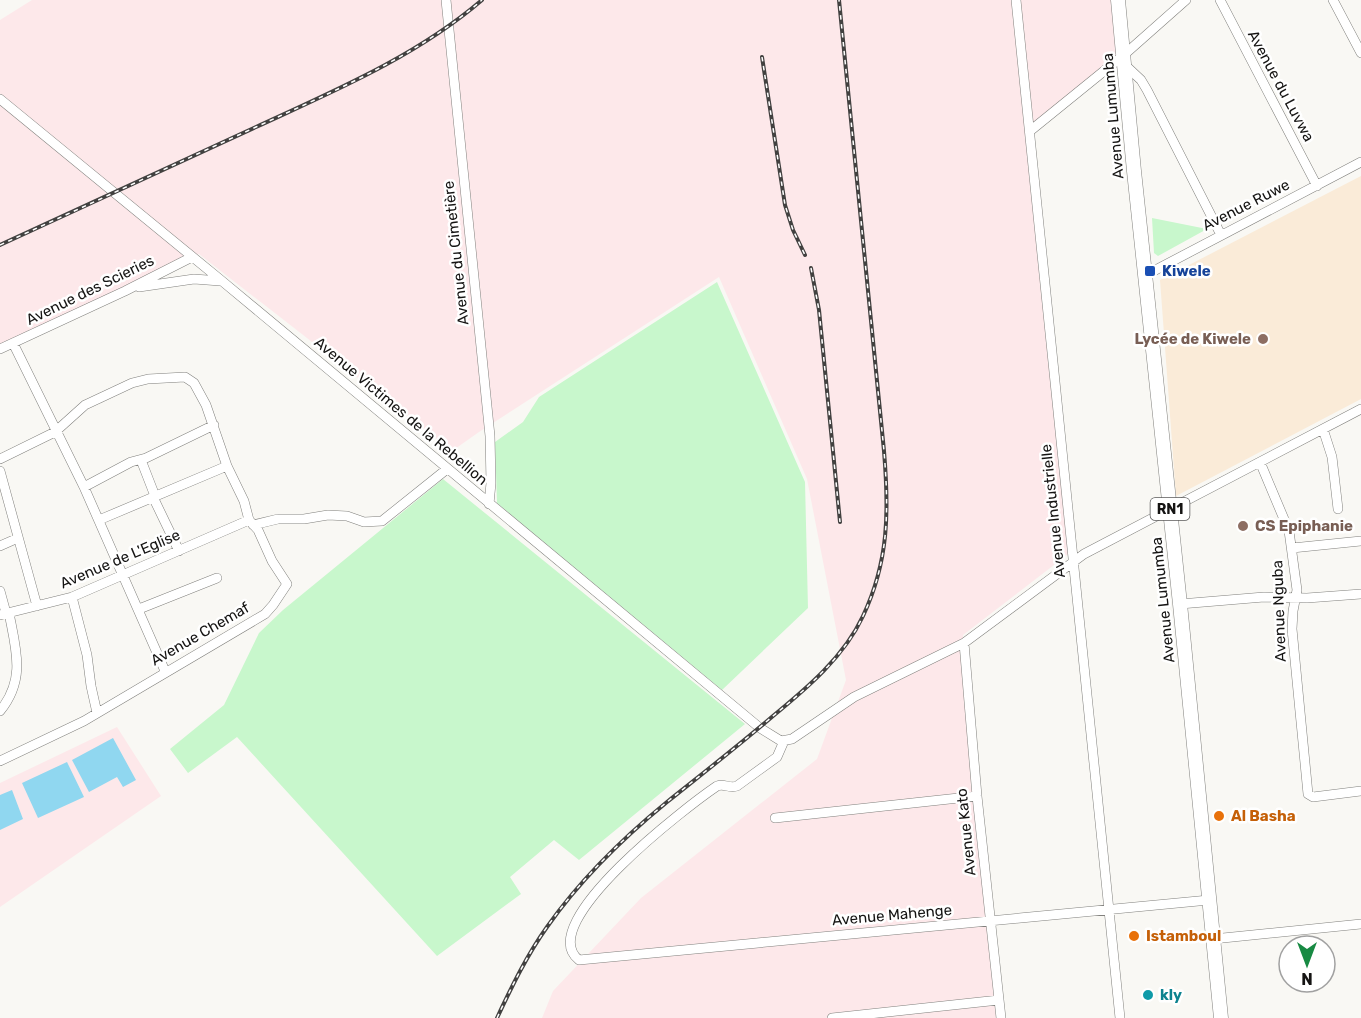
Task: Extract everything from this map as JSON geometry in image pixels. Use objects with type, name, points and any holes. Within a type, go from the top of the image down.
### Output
[{"type":"highway","name":"Avenue Lumumba","points":[[1118,0],[1221,1018]]},
{"type":"street","name":"Avenue du Cimetière","points":[[446,0],[490,436],[489,504]]},
{"type":"street","name":"Avenue Industrielle","points":[[1016,0],[1120,1018]]},
{"type":"street","points":[[1030,131],[1125,59],[1186,0]]},
{"type":"street","name":"Avenue du Luvwa","points":[[1220,0],[1317,186]]},
{"type":"street","points":[[1333,0],[1361,52]]},
{"type":"street","points":[[1125,59],[1147,90],[1221,236]]},
{"type":"street","name":"Avenue Victimes de la Rebellion","points":[[1,102],[222,281],[765,732],[775,739],[784,741]]},
{"type":"street","name":"Avenue Ruwe","points":[[1146,275],[1361,162]]},
{"type":"street","name":"Avenue des Scieries","points":[[0,349],[192,257]]},
{"type":"street","points":[[125,291],[194,279],[222,281]]},
{"type":"street","points":[[13,343],[84,487],[165,671]]},
{"type":"street","name":"Avenue Chemaf","points":[[1,760],[97,713],[265,614],[287,584],[251,522],[244,501],[227,466],[206,405],[191,379],[185,377],[140,380],[85,405],[55,432]]},
{"type":"street","points":[[784,741],[796,737],[854,697],[964,643],[1073,561],[1361,409]]},
{"type":"street","points":[[84,487],[131,462],[141,460],[214,425]]},
{"type":"street","points":[[1323,429],[1332,457],[1338,509]]},
{"type":"street","points":[[0,459],[55,432]]},
{"type":"street","points":[[141,460],[154,497],[179,551]]},
{"type":"street","name":"Avenue Nguba","points":[[1260,462],[1289,531],[1292,548],[1297,590],[1292,629],[1308,794],[1313,797],[1361,791]]},
{"type":"street","points":[[99,520],[227,466]]},
{"type":"street","name":"Avenue de L'Eglise","points":[[5,614],[72,597],[251,522],[304,519],[328,515],[347,516],[364,522],[381,521],[447,469]]},
{"type":"street","points":[[0,471],[37,606]]},
{"type":"street","points":[[0,546],[18,538]]},
{"type":"street","points":[[1292,548],[1361,541]]},
{"type":"street","points":[[139,609],[217,578]]},
{"type":"street","points":[[0,591],[16,652],[17,671],[12,694],[0,711]]},
{"type":"street","points":[[1180,604],[1264,597],[1307,598],[1361,594]]},
{"type":"street","points":[[72,597],[87,655],[97,713]]},
{"type":"street","name":"Avenue Kato","points":[[964,643],[977,796],[1001,1018]]},
{"type":"street","name":"Avenue Mahenge","points":[[784,741],[777,757],[737,786],[721,784],[717,786],[662,828],[602,885],[579,917],[569,941],[572,956],[579,960],[1209,900]]},
{"type":"street","points":[[775,818],[977,796]]},
{"type":"street","points":[[1213,939],[1361,924]]},
{"type":"street","points":[[832,1018],[999,1000]]},
{"type":"shaded area","points":[[32,0],[1112,0],[1118,55],[1031,131],[1076,548],[963,635],[996,1018],[542,1018],[553,991],[641,898],[817,759],[846,680],[807,479],[719,277],[452,451],[199,254],[0,345],[0,20]]},
{"type":"shaded area","name":"Lycée de Kiwele","points":[[1361,176],[1361,399],[1176,496],[1160,280]]},
{"type":"shaded area","points":[[117,727],[161,796],[0,907],[0,783]]},
{"type":"green space","points":[[1152,218],[1207,229],[1158,256],[1154,253]]},
{"type":"green space","points":[[717,282],[805,482],[808,608],[722,690],[497,503],[495,442],[523,422],[539,397]]},
{"type":"green space","points":[[443,479],[745,724],[579,860],[554,840],[510,877],[521,894],[437,956],[237,737],[188,773],[170,749],[224,705],[259,633],[283,610]]},
{"type":"water","points":[[113,738],[136,780],[123,787],[117,777],[89,792],[72,760]]},
{"type":"water","points":[[67,762],[84,797],[38,818],[22,783]]},
{"type":"water","points":[[12,790],[23,819],[0,830],[0,795]]},
{"type":"railway","points":[[0,245],[374,71],[430,38],[482,0]]},
{"type":"railway","points":[[497,1018],[520,971],[540,938],[588,876],[651,816],[760,727],[824,671],[855,631],[872,596],[885,535],[886,473],[839,0]]},
{"type":"railway","points":[[762,57],[785,205],[793,230],[805,255]]},
{"type":"railway","points":[[811,268],[819,310],[840,522]]},
{"type":"place","name":"Kiwele","points":[[1150,271]]},
{"type":"place","name":"Lycée de Kiwele","points":[[1263,339]]},
{"type":"place","name":"CS Epiphanie","points":[[1243,526]]},
{"type":"place","name":"Al Basha","points":[[1219,816]]},
{"type":"place","name":"Istamboul","points":[[1134,936]]},
{"type":"place","name":"kly","points":[[1148,995]]}]
